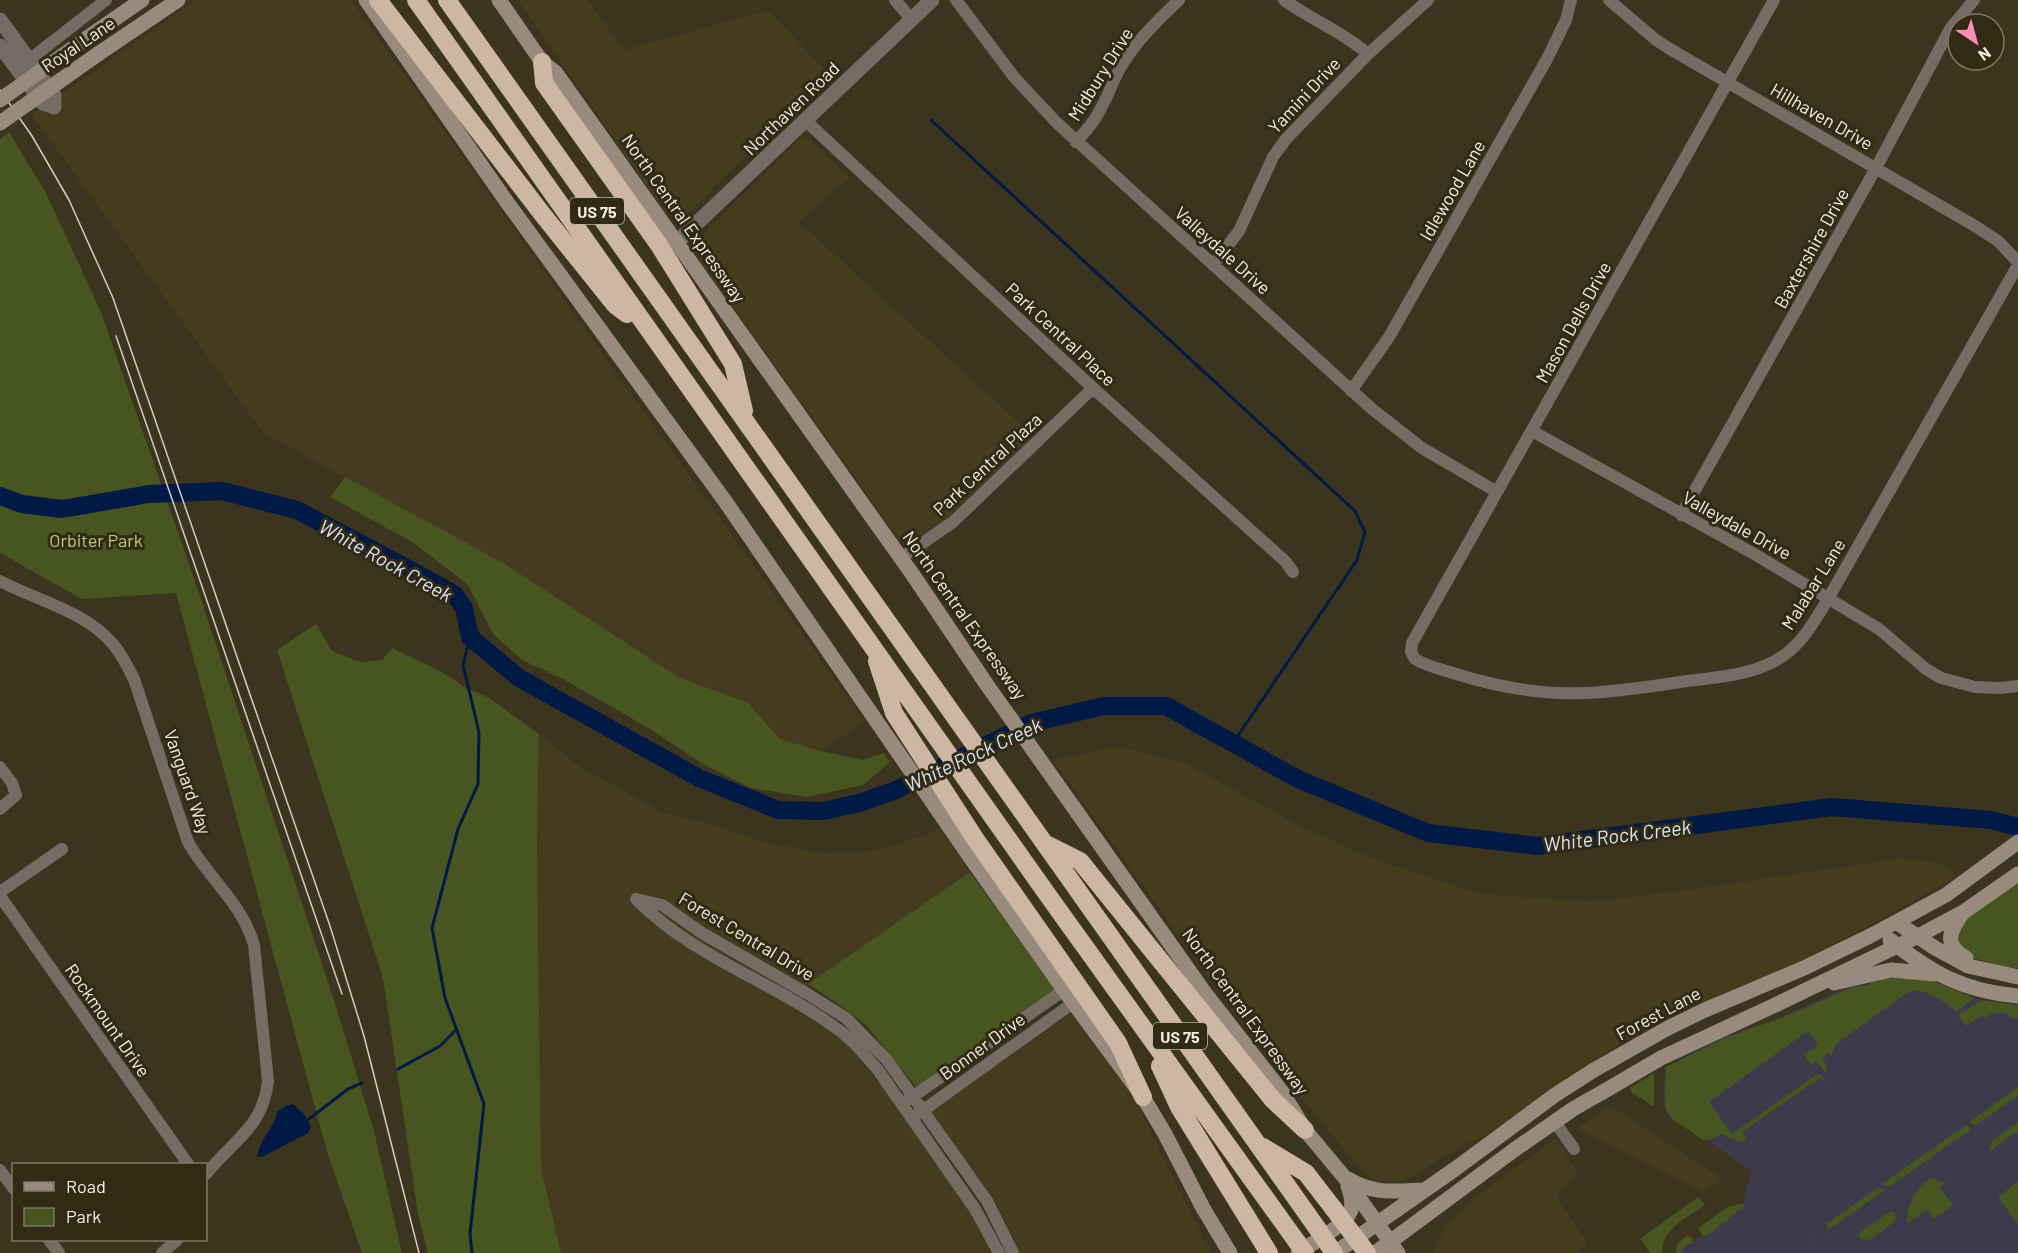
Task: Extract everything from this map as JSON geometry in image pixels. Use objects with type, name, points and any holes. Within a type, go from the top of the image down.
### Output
[{"type":"highway","points":[[378,0],[615,305],[646,327]]},
{"type":"highway","name":"US 75","points":[[416,0],[1300,1249]]},
{"type":"highway","name":"US 75","points":[[447,0],[1335,1253]]},
{"type":"highway","points":[[542,62],[544,83],[659,246],[733,364],[746,422]]},
{"type":"highway","points":[[872,645],[894,713],[966,837],[1118,1043],[1143,1097]]},
{"type":"highway","points":[[1044,843],[1080,861],[1266,1092],[1305,1130]]},
{"type":"highway","points":[[1143,1029],[1179,1107],[1268,1250]]},
{"type":"highway","points":[[1255,1143],[1306,1173],[1367,1253]]},
{"type":"main road","name":"Royal Lane","points":[[0,100],[142,0]]},
{"type":"main road","name":"Royal Lane","points":[[0,123],[178,0]]},
{"type":"main road","points":[[366,0],[504,198],[725,501],[895,747],[966,837],[1064,990],[1143,1097],[1230,1253]]},
{"type":"main road","name":"North Central Expressway","points":[[502,1],[542,62],[556,73],[901,558],[987,685],[1205,993],[1282,1092],[1305,1130],[1345,1178],[1394,1248]]},
{"type":"main road","name":"Forest Lane","points":[[1335,1253],[1555,1095],[1594,1070],[1668,1028],[1804,968],[1947,895],[2018,842]]},
{"type":"main road","points":[[1375,1253],[1394,1248],[1514,1150],[1573,1109],[1661,1058],[1918,936],[1965,910],[2013,878]]},
{"type":"main road","points":[[1965,910],[1952,928],[1951,943],[1959,954],[1996,973]]},
{"type":"main road","points":[[1896,921],[1935,948],[1968,966],[2018,977]]},
{"type":"main road","points":[[1879,931],[1936,974],[1996,994],[2018,996]]},
{"type":"main road","points":[[1805,990],[1891,970],[1936,974]]},
{"type":"main road","points":[[1608,1089],[1615,1073],[1624,1064],[1674,1035],[1705,1010]]},
{"type":"main road","points":[[1514,1150],[1548,1115],[1555,1095],[1562,1103],[1573,1109]]},
{"type":"main road","points":[[1300,1249],[1341,1223],[1350,1212],[1352,1197],[1345,1178]]},
{"type":"main road","points":[[1345,1178],[1368,1190],[1424,1191]]},
{"type":"street","points":[[21,75],[29,60],[106,0]]},
{"type":"street","points":[[895,0],[912,20]]},
{"type":"street","name":"Northaven Road","points":[[676,243],[932,0]]},
{"type":"street","name":"Valleydale Drive","points":[[956,0],[1014,77],[1076,142],[1351,391],[1422,448],[1497,492]]},
{"type":"street","name":"Midbury Drive","points":[[1076,142],[1101,110],[1119,70],[1129,55],[1154,24],[1179,0]]},
{"type":"street","points":[[1284,0],[1306,15],[1346,36],[1368,54]]},
{"type":"street","name":"Yamini Drive","points":[[1213,265],[1239,231],[1273,157],[1299,122],[1368,54],[1428,0]]},
{"type":"street","name":"Idlewood Lane","points":[[1351,391],[1389,337],[1547,59],[1566,20],[1571,0]]},
{"type":"street","name":"Hillhaven Drive","points":[[1609,0],[1656,40],[1988,234],[2018,263]]},
{"type":"street","name":"Mason Dells Drive","points":[[1418,661],[1411,652],[1412,643],[1774,0]]},
{"type":"street","name":"Baxtershire Drive","points":[[1681,515],[1876,168],[1950,29],[1974,0]]},
{"type":"street","points":[[0,20],[54,95],[54,107],[43,103],[0,46]]},
{"type":"street","name":"Park Central Place","points":[[806,121],[1093,388],[1286,562],[1293,572]]},
{"type":"street","name":"Malabar Lane","points":[[1418,661],[1472,679],[1556,693],[1614,691],[1739,674],[1783,656],[1810,628],[1828,599],[2018,263]]},
{"type":"street","name":"Park Central Plaza","points":[[901,558],[953,522],[1093,388]]},
{"type":"street","name":"Valleydale Drive","points":[[1532,430],[1756,555],[1879,628],[1926,669],[1941,678],[1975,687],[2018,686]]},
{"type":"street","name":"Vanguard Way","points":[[0,580],[88,623],[111,642],[123,658],[134,680],[188,842],[240,911],[249,928],[254,945],[268,1081],[266,1093],[257,1119],[249,1130],[207,1173]]},
{"type":"street","points":[[0,767],[12,783],[16,795],[0,809]]},
{"type":"street","points":[[0,894],[62,849]]},
{"type":"street","name":"Rockmount Drive","points":[[0,894],[187,1163]]},
{"type":"street","name":"Forest Central Drive","points":[[999,1253],[975,1209],[912,1118],[861,1050],[802,998],[662,905],[636,899],[655,918],[694,946],[802,998],[846,1018],[887,1060],[924,1110],[987,1201],[1013,1253]]},
{"type":"street","name":"Bonner Drive","points":[[902,1105],[1064,990]]},
{"type":"street","name":"Bonner Drive","points":[[912,1118],[1073,1003]]},
{"type":"street","points":[[1555,1122],[1574,1149]]},
{"type":"street","points":[[0,1170],[12,1186]]},
{"type":"street","points":[[162,1253],[175,1241]]},
{"type":"shaded area","points":[[195,0],[351,0],[865,722],[821,751],[780,739],[747,702],[680,678],[505,564],[263,433],[32,115]]},
{"type":"shaded area","points":[[518,0],[588,0],[624,50],[768,10],[828,73],[684,217],[666,214]]},
{"type":"shaded area","points":[[804,135],[850,177],[799,222],[1045,446],[914,560],[690,247]]},
{"type":"shaded area","points":[[539,734],[579,766],[662,812],[708,823],[770,844],[826,853],[858,852],[886,848],[940,829],[970,872],[786,1000],[838,1035],[882,1086],[983,1230],[993,1253],[561,1253],[541,1168],[537,842]]},
{"type":"shaded area","points":[[1120,746],[1187,764],[1304,828],[1382,862],[1482,894],[1587,901],[1606,900],[1902,858],[1945,864],[1956,877],[1812,957],[1700,1004],[1624,1041],[1488,1134],[1462,1146],[1404,1181],[1379,1182],[1361,1170],[1244,1027],[1053,760]]},
{"type":"shaded area","points":[[1892,977],[1911,979],[1989,1002],[2018,1004],[2018,1253],[1677,1253],[1743,1206],[1751,1171],[1668,1113],[1663,1100],[1665,1067],[1716,1040],[1779,1018],[1853,985],[1868,984],[1875,979]]},
{"type":"shaded area","points":[[1072,1013],[1136,1102],[1210,1253],[1018,1253],[930,1112]]},
{"type":"shaded area","points":[[1610,1105],[1722,1179],[1704,1192],[1577,1129]]},
{"type":"shaded area","points":[[1556,1138],[1578,1173],[1556,1196],[1588,1244],[1575,1253],[1432,1253],[1448,1222],[1478,1195]]},
{"type":"green space","name":"Orbiter Park","points":[[9,132],[46,193],[101,312],[196,584],[334,1000],[374,1131],[402,1253],[362,1253],[327,1152],[176,593],[82,599],[0,553],[0,139]]},
{"type":"green space","points":[[345,477],[505,564],[680,678],[747,702],[780,739],[863,760],[883,753],[890,762],[863,785],[807,797],[751,788],[703,764],[650,729],[563,679],[522,660],[493,634],[468,585],[414,543],[330,497]]},
{"type":"green space","points":[[316,624],[332,651],[360,662],[382,660],[392,648],[489,698],[539,734],[537,842],[541,1168],[561,1253],[428,1253],[418,1214],[383,978],[277,650]]},
{"type":"green space","points":[[970,872],[1055,990],[916,1087],[866,1025],[808,984]]},
{"type":"green space","points":[[2018,884],[2018,968],[2004,967],[1966,956],[1954,934],[1961,920]]},
{"type":"green space","points":[[1876,979],[1933,981],[1974,998],[1956,1012],[1944,1002],[1925,992],[1916,990],[1907,993],[1836,1044],[1831,1056],[1828,1053],[1823,1060],[1827,1067],[1827,1075],[1817,1062],[1811,1065],[1804,1055],[1818,1045],[1808,1031],[1709,1102],[1732,1134],[1817,1074],[1821,1075],[1825,1082],[1820,1078],[1742,1132],[1746,1138],[1745,1141],[1738,1142],[1722,1134],[1703,1140],[1672,1119],[1667,1112],[1666,1067],[1727,1037],[1784,1017],[1853,987],[1868,985]]},
{"type":"green space","points":[[1982,1000],[2018,1005],[2018,1018],[2015,1020],[2008,1014],[2000,1013],[1985,1018],[1982,1015],[1966,1026],[1958,1015]]},
{"type":"green space","points":[[1654,1073],[1653,1106],[1632,1093],[1630,1088]]},
{"type":"green space","points":[[2018,1087],[2018,1096],[1975,1126],[1969,1122]]},
{"type":"green space","points":[[2018,1122],[2018,1134],[2016,1132],[1989,1152],[1992,1141]]},
{"type":"green space","points":[[1966,1125],[1972,1129],[1889,1187],[1882,1184]]},
{"type":"green space","points":[[1932,1178],[1945,1183],[1940,1187],[1953,1205],[1934,1219],[1927,1209],[1907,1224],[1916,1191]]},
{"type":"green space","points":[[2018,1182],[2018,1225],[1998,1197]]},
{"type":"green space","points":[[1879,1187],[1885,1190],[1796,1253],[1829,1229],[1826,1224]]},
{"type":"green space","points":[[1698,1197],[1705,1205],[1671,1230],[1663,1244],[1662,1253],[1650,1253],[1640,1239]]},
{"type":"green space","points":[[1747,1204],[1707,1236],[1703,1236],[1698,1228],[1726,1208]]},
{"type":"green space","points":[[1891,1211],[1896,1214],[1894,1222],[1870,1240],[1860,1239],[1860,1232]]},
{"type":"green space","points":[[1687,1236],[1691,1237],[1694,1242],[1685,1246],[1680,1253],[1676,1253],[1677,1244]]},
{"type":"water","points":[[293,1104],[304,1114],[311,1127],[308,1133],[262,1157],[257,1156],[277,1112]]},
{"type":"waterway","points":[[931,120],[1355,511],[1365,532],[1357,560],[1233,743]]},
{"type":"waterway","name":"White Rock Creek","points":[[0,496],[22,504],[62,509],[149,494],[222,491],[297,510],[454,594],[464,608],[470,637],[519,678],[699,778],[778,810],[824,811],[862,802],[896,790],[1031,723],[1104,706],[1166,706],[1298,779],[1428,833],[1537,846],[1832,807],[1991,820],[2018,827]]},
{"type":"waterway","points":[[470,637],[463,665],[479,732],[478,784],[458,829],[432,928],[445,998],[484,1104],[470,1234],[472,1253]]},
{"type":"waterway","points":[[398,1069],[440,1046],[456,1030]]},
{"type":"waterway","points":[[305,1122],[348,1089],[362,1083]]},
{"type":"tram line","points":[[0,90],[32,136],[69,200],[113,298],[330,926],[364,1036],[419,1253]]},
{"type":"tram line","points":[[116,336],[342,994]]}]
